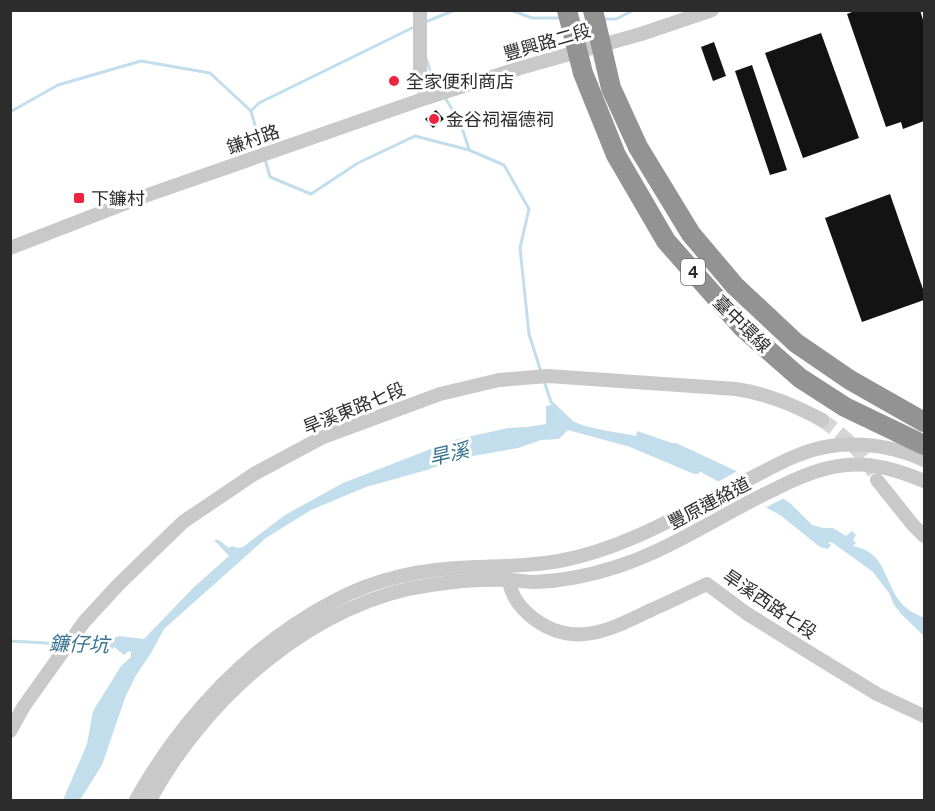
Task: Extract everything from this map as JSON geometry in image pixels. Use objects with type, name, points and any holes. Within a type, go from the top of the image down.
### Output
[{"type":"highway","name":"臺中環線","points":[[567,10],[583,73],[616,155],[666,241],[742,327],[800,378],[845,407],[924,445]]},
{"type":"highway","name":"臺中環線","points":[[593,10],[611,88],[638,147],[691,234],[735,286],[796,343],[849,380],[924,422]]},
{"type":"street","points":[[420,10],[420,72],[426,98]]},
{"type":"street","name":"豐興路二段","points":[[426,98],[520,68],[641,34],[712,10]]},
{"type":"street","name":"鎌村路","points":[[10,249],[149,195],[426,98]]},
{"type":"street","name":"旱溪東路七段","points":[[10,731],[24,706],[84,622],[118,585],[183,522],[254,474],[321,438],[440,393],[499,380],[536,377],[736,388],[786,402],[822,420]]},
{"type":"street","name":"豐原連絡道","points":[[136,801],[158,763],[191,719],[240,668],[291,627],[336,599],[387,579],[427,571],[559,561],[624,542],[770,469],[832,446],[859,444],[884,447],[924,460]]},
{"type":"street","name":"豐原連絡道","points":[[150,801],[188,742],[239,686],[288,645],[327,620],[377,597],[433,584],[509,580],[535,582],[567,579],[622,566],[684,537],[777,488],[828,467],[848,464],[878,466],[924,481]]},
{"type":"street","points":[[877,480],[924,536]]},
{"type":"street","name":"旱溪西路七段","points":[[509,580],[516,601],[532,617],[556,630],[581,635],[615,628],[708,584],[746,613],[877,694],[924,716]]},
{"type":"water","name":"旱溪","points":[[554,404],[568,419],[578,424],[636,436],[637,431],[676,443],[745,475],[790,503],[812,525],[833,528],[846,536],[852,531],[856,535],[853,540],[856,543],[853,546],[873,555],[884,570],[897,598],[904,606],[924,618],[924,636],[901,614],[873,572],[833,543],[828,542],[831,545],[828,549],[820,547],[780,515],[699,471],[699,474],[694,474],[630,447],[568,430],[559,439],[541,440],[518,448],[456,459],[427,470],[366,487],[311,510],[266,538],[164,629],[125,698],[102,765],[80,800],[63,800],[87,744],[93,711],[121,666],[131,657],[131,652],[124,655],[114,647],[110,652],[108,640],[119,636],[144,639],[193,588],[229,556],[214,540],[219,540],[229,548],[243,547],[285,515],[343,483],[454,440],[508,428],[546,424],[546,406]]},
{"type":"pier","points":[[741,469],[786,497],[763,509],[716,483]]},
{"type":"building","points":[[857,10],[920,10],[924,23],[924,121],[903,129],[901,122],[886,127],[847,14]]},
{"type":"building","points":[[821,33],[859,138],[803,158],[765,53]]},
{"type":"building","points":[[714,42],[726,76],[713,81],[701,47]]},
{"type":"building","points":[[752,65],[787,170],[770,175],[735,71]]},
{"type":"building","name":"金谷祠福德祠","points":[[436,110],[444,119],[433,128],[425,119]]},
{"type":"building","points":[[890,194],[924,292],[924,300],[862,322],[825,218]]},
{"type":"waterway","points":[[423,23],[455,10]]},
{"type":"waterway","points":[[511,10],[532,18],[562,18]]},
{"type":"waterway","points":[[602,19],[616,19],[634,10]]},
{"type":"waterway","points":[[251,111],[259,103],[414,27]]},
{"type":"waterway","points":[[426,58],[433,80],[440,91]]},
{"type":"waterway","points":[[10,112],[58,85],[141,61],[210,73],[251,111],[262,150]]},
{"type":"waterway","points":[[444,96],[460,122],[469,149]]},
{"type":"waterway","points":[[265,159],[270,177],[311,194],[358,163],[415,136],[469,150],[504,165],[529,209],[520,248],[529,334],[541,372]]},
{"type":"waterway","points":[[544,381],[551,402],[572,422]]},
{"type":"waterway","name":"鐮仔坑","points":[[10,641],[63,644]]},
{"type":"waterway","name":"鐮仔坑","points":[[72,644],[111,645]]},
{"type":"tunnel","points":[[822,420],[851,444],[874,473]]},
{"type":"place","name":"全家便利商店","points":[[394,81]]},
{"type":"place","name":"金谷祠福德祠","points":[[434,119]]},
{"type":"place","name":"下鐮村","points":[[79,198]]}]
